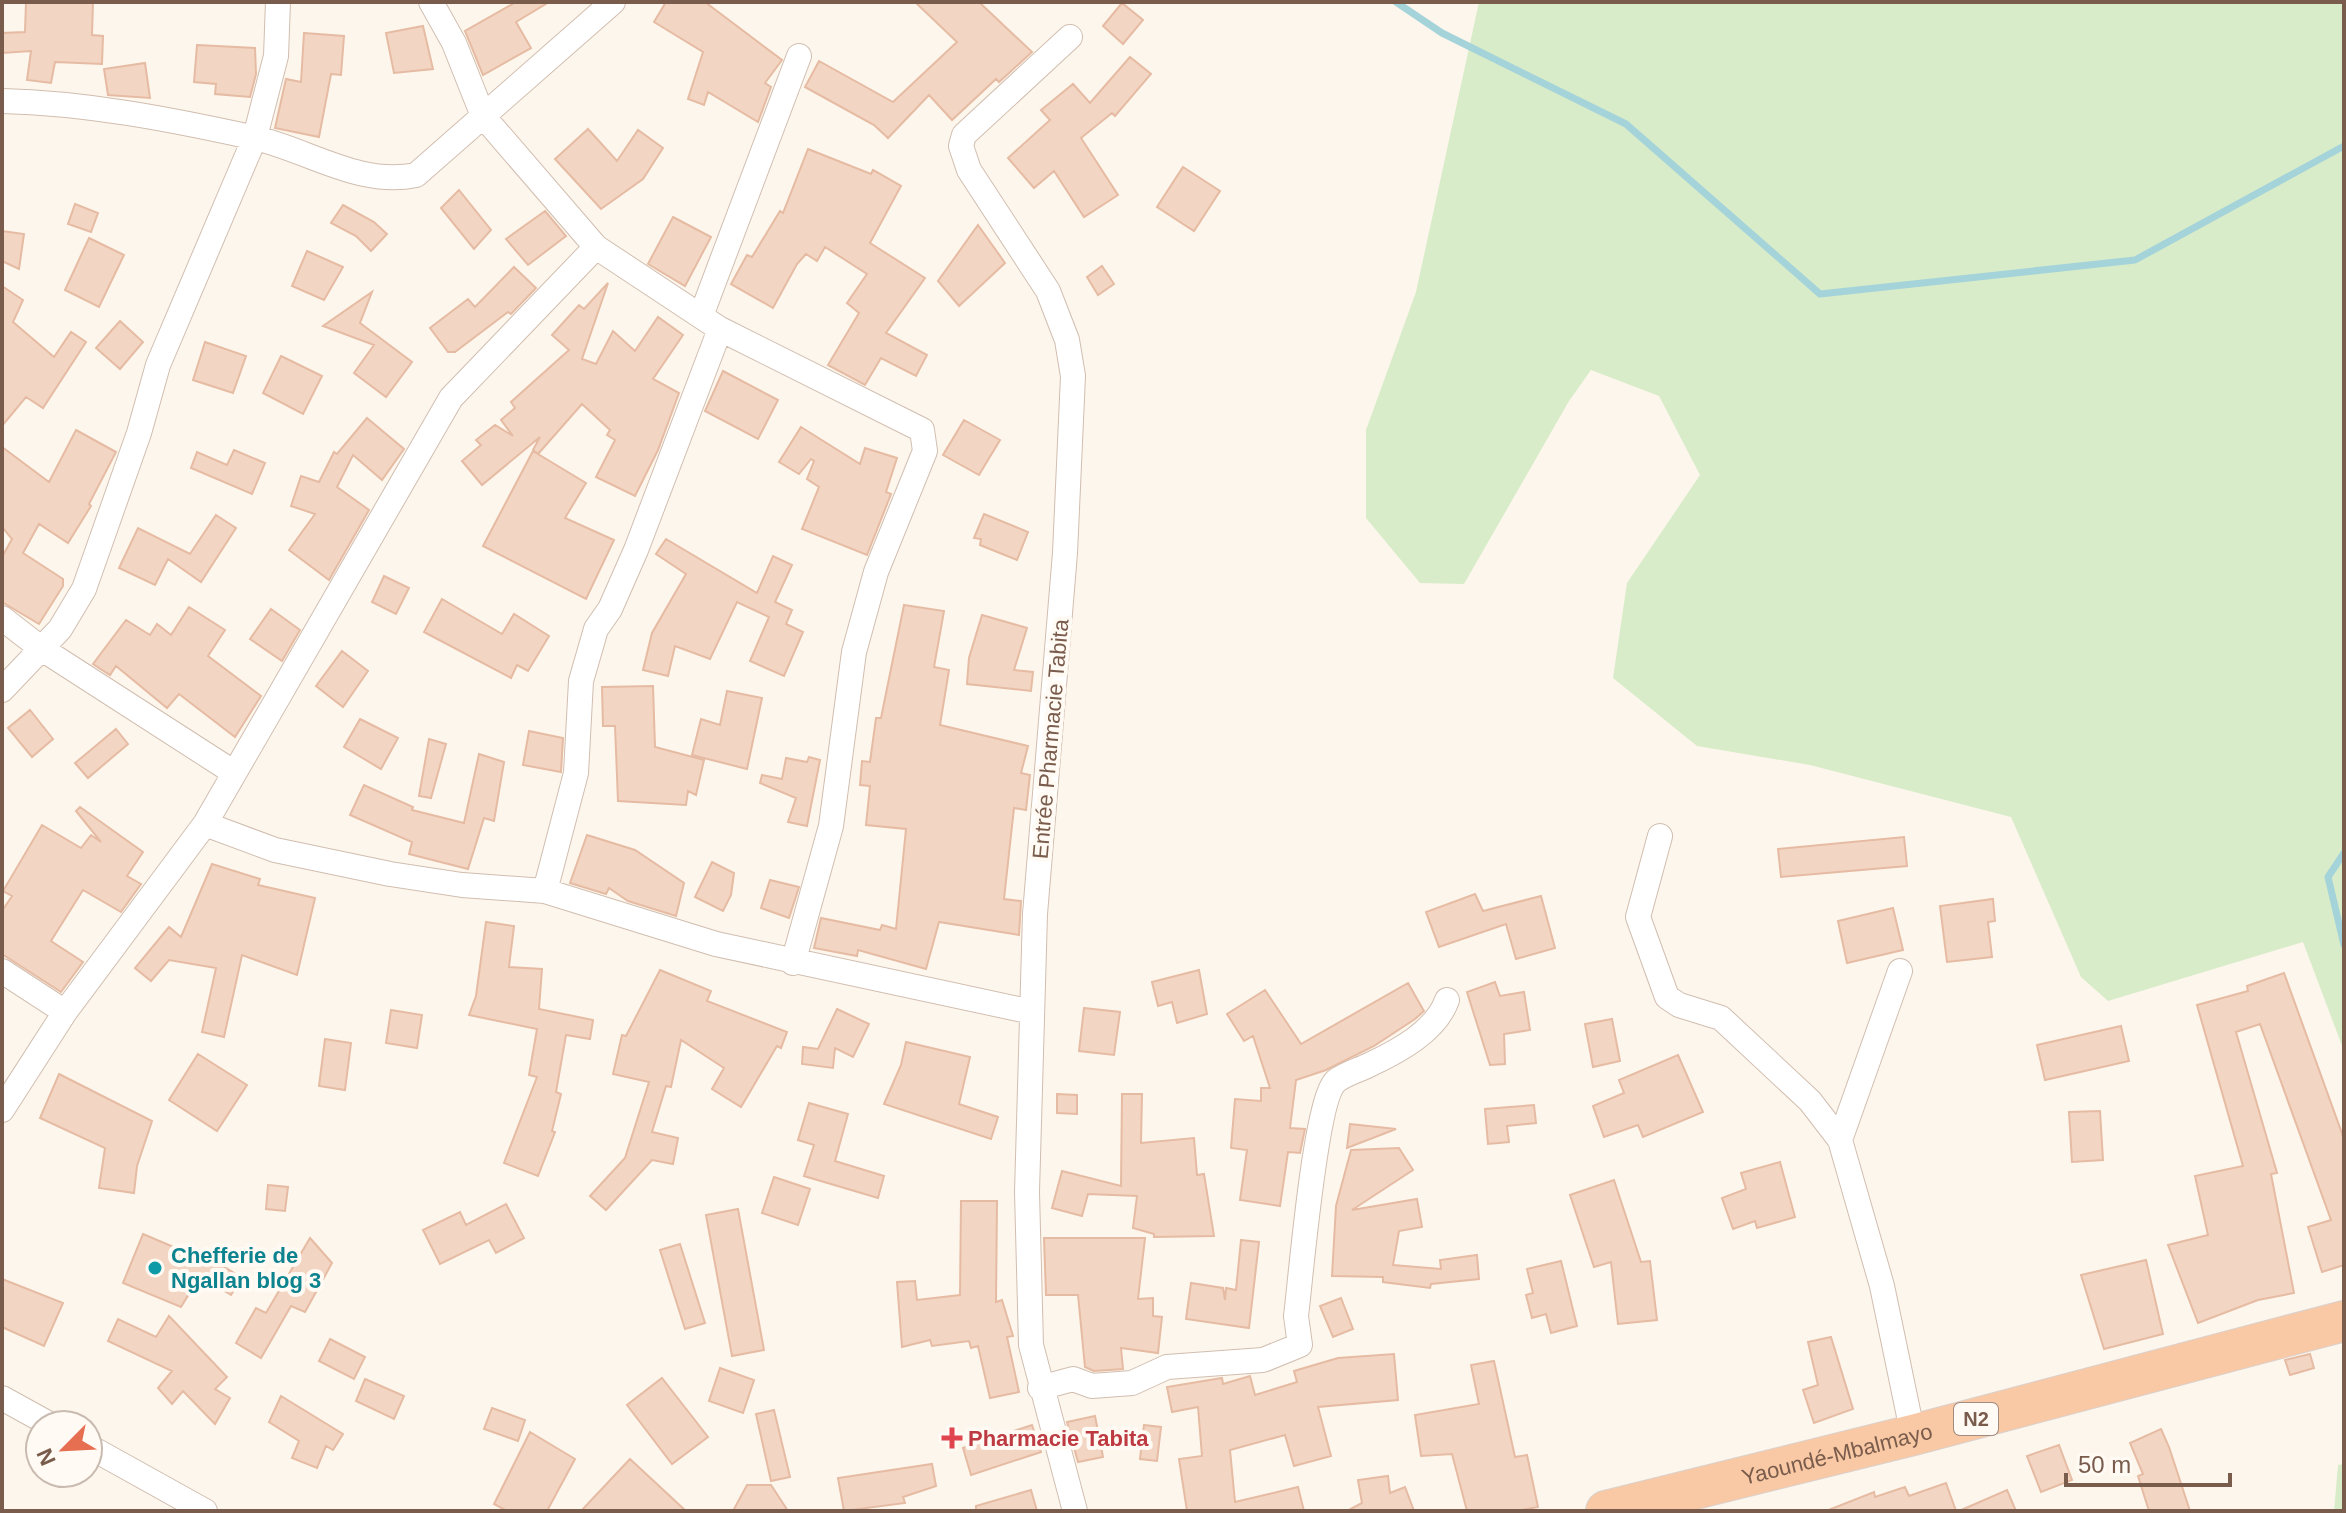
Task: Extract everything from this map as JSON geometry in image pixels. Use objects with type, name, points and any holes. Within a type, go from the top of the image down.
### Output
[{"type":"highway","name":"Yaoundé-Mbalmayo","points":[[1606,1511],[1913,1435],[2344,1321]]},
{"type":"street","points":[[2,690],[60,629],[84,589],[139,433],[158,365],[255,137],[276,56],[278,2]]},
{"type":"street","points":[[431,2],[454,43],[483,116],[596,247],[710,322],[922,430],[925,451],[876,572],[854,652],[831,826],[793,963]]},
{"type":"street","points":[[2,101],[113,110],[255,137],[358,173],[391,181],[416,175],[613,2]]},
{"type":"street","name":"Entrée Pharmacie Tabita","points":[[1070,37],[964,135],[961,146],[969,170],[1048,291],[1067,340],[1073,376],[1065,553],[1035,914],[1027,1192],[1031,1345],[1075,1511]]},
{"type":"street","points":[[545,891],[576,773],[581,681],[596,629],[610,609],[636,550],[799,56]]},
{"type":"street","points":[[2,1110],[65,1012],[205,824],[451,398],[596,247]]},
{"type":"street","points":[[2,618],[42,649],[233,772]]},
{"type":"street","points":[[205,824],[275,850],[390,874],[462,885],[545,891],[716,944],[1032,1012]]},
{"type":"street","points":[[1660,836],[1638,917],[1667,997],[1679,1005],[1721,1018],[1810,1101],[1840,1140],[1853,1173],[1882,1286],[1913,1435]]},
{"type":"street","points":[[2,971],[65,1012]]},
{"type":"street","points":[[1840,1140],[1900,971]]},
{"type":"street","points":[[1040,1388],[1073,1379],[1092,1386],[1132,1383],[1167,1367],[1263,1360],[1300,1345],[1296,1316],[1327,1093],[1337,1080],[1374,1063],[1428,1029],[1441,1017],[1447,1000]]},
{"type":"street","points":[[2,1398],[24,1410]]},
{"type":"street","points":[[104,1455],[205,1511]]},
{"type":"green space","points":[[1479,2],[2344,2],[2344,1051],[2303,942],[2108,1001],[2081,977],[2011,817],[1810,765],[1697,746],[1613,678],[1627,583],[1700,475],[1659,396],[1591,370],[1569,401],[1464,584],[1420,583],[1366,518],[1366,430],[1416,292]]},
{"type":"green space","points":[[2344,1464],[2344,1511],[2334,1511],[2338,1465]]},
{"type":"building","points":[[26,2],[93,2],[92,35],[103,36],[102,64],[55,62],[51,83],[27,80],[31,51],[2,53],[2,33],[25,32]]},
{"type":"building","points":[[516,2],[549,2],[516,22],[531,48],[483,75],[465,31]]},
{"type":"building","points":[[666,2],[705,2],[782,60],[765,83],[771,87],[758,122],[708,92],[704,105],[688,99],[703,52],[654,22]]},
{"type":"building","points":[[915,2],[979,2],[1032,52],[999,82],[996,79],[952,120],[929,95],[888,138],[874,125],[805,87],[819,61],[893,102],[957,42]]},
{"type":"building","points":[[1122,3],[1143,20],[1123,44],[1103,26]]},
{"type":"building","points":[[423,26],[433,69],[394,73],[386,33]]},
{"type":"building","points":[[304,33],[344,36],[341,75],[331,74],[319,137],[275,128],[286,79],[301,82]]},
{"type":"building","points":[[197,45],[255,48],[256,74],[250,97],[215,94],[216,84],[194,82]]},
{"type":"building","points":[[1130,57],[1151,74],[1115,116],[1112,113],[1081,138],[1118,195],[1084,217],[1054,171],[1034,188],[1008,158],[1050,120],[1041,110],[1073,84],[1090,103]]},
{"type":"building","points":[[145,63],[150,98],[108,95],[104,69]]},
{"type":"building","points":[[588,129],[617,161],[638,130],[663,148],[643,179],[601,209],[555,159]]},
{"type":"building","points":[[808,149],[871,174],[873,170],[901,186],[870,243],[925,278],[886,333],[927,355],[916,376],[881,358],[865,385],[828,365],[859,313],[847,303],[867,274],[825,247],[817,261],[806,254],[797,264],[773,308],[731,284],[747,255],[752,257],[780,211],[783,213]]},
{"type":"building","points":[[1183,167],[1220,191],[1194,231],[1157,207]]},
{"type":"building","points":[[459,190],[491,230],[474,249],[441,208]]},
{"type":"building","points":[[75,204],[98,213],[91,232],[68,224]]},
{"type":"building","points":[[343,205],[374,222],[387,234],[371,251],[356,236],[331,223]]},
{"type":"building","points":[[545,211],[566,236],[528,265],[506,239]]},
{"type":"building","points":[[673,217],[711,237],[685,286],[648,264]]},
{"type":"building","points":[[978,225],[1005,263],[959,306],[938,281]]},
{"type":"building","points":[[2,231],[24,234],[19,269],[2,261]]},
{"type":"building","points":[[89,238],[124,255],[99,307],[65,290]]},
{"type":"building","points":[[307,251],[343,267],[324,300],[292,286]]},
{"type":"building","points":[[1102,266],[1114,284],[1098,295],[1087,277]]},
{"type":"building","points":[[514,267],[536,288],[511,314],[508,312],[455,352],[448,352],[430,328],[468,299],[475,307]]},
{"type":"building","points":[[608,283],[582,359],[596,364],[613,331],[635,351],[658,317],[683,335],[653,379],[679,393],[658,450],[635,496],[596,477],[615,440],[607,435],[610,430],[582,404],[538,454],[533,450],[540,437],[482,485],[462,461],[481,445],[476,440],[495,425],[513,436],[501,420],[515,408],[511,402],[569,350],[552,335],[579,305],[584,309]]},
{"type":"building","points":[[2,286],[23,300],[13,322],[54,357],[71,332],[86,342],[43,408],[26,397],[2,426]]},
{"type":"building","points":[[372,292],[360,323],[412,362],[386,397],[354,373],[374,345],[323,326]]},
{"type":"building","points":[[120,321],[143,342],[120,369],[96,348]]},
{"type":"building","points":[[205,342],[246,356],[233,393],[193,380]]},
{"type":"building","points":[[281,356],[322,376],[303,414],[263,393]]},
{"type":"building","points":[[723,371],[778,400],[758,439],[705,411]]},
{"type":"building","points":[[367,418],[404,449],[382,480],[353,455],[337,487],[369,510],[329,580],[289,550],[315,514],[291,506],[301,476],[319,482],[334,452],[337,454]]},
{"type":"building","points":[[964,420],[1000,440],[979,475],[943,455]]},
{"type":"building","points":[[801,427],[860,464],[865,448],[897,458],[886,492],[891,494],[867,555],[802,529],[819,487],[807,479],[814,461],[811,459],[799,474],[779,462]]},
{"type":"building","points":[[76,430],[116,452],[89,504],[91,506],[68,543],[39,524],[23,553],[63,579],[63,586],[39,624],[2,602],[2,557],[12,539],[2,527],[2,447],[49,482]]},
{"type":"building","points":[[234,450],[265,463],[252,494],[191,468],[197,452],[227,465]]},
{"type":"building","points":[[533,451],[586,483],[565,518],[614,540],[586,599],[483,546]]},
{"type":"building","points":[[984,514],[1028,532],[1017,560],[980,545],[981,539],[974,538]]},
{"type":"building","points":[[216,515],[236,528],[201,582],[168,559],[155,585],[119,568],[138,528],[190,554]]},
{"type":"building","points":[[666,539],[757,593],[773,556],[792,565],[775,602],[792,610],[786,624],[803,632],[784,676],[750,661],[769,617],[737,602],[710,659],[675,646],[668,676],[643,670],[652,633],[686,574],[656,554]]},
{"type":"building","points":[[384,576],[409,588],[396,614],[372,602]]},
{"type":"building","points":[[442,599],[502,634],[514,614],[549,636],[528,671],[517,665],[511,678],[424,632]]},
{"type":"building","points":[[904,605],[944,611],[934,667],[949,670],[940,725],[1028,746],[1021,773],[1030,775],[1026,810],[1014,808],[1004,899],[1021,901],[1019,935],[939,922],[926,969],[858,950],[857,956],[814,948],[821,918],[880,930],[882,925],[896,929],[906,829],[866,825],[870,786],[860,785],[862,761],[870,762],[876,718],[881,718]]},
{"type":"building","points":[[189,607],[225,630],[208,656],[261,696],[235,737],[179,694],[167,708],[116,666],[110,675],[93,664],[126,620],[150,635],[157,624],[171,635]]},
{"type":"building","points":[[271,609],[300,630],[282,661],[250,639]]},
{"type":"building","points":[[982,615],[1027,628],[1014,670],[1033,672],[1031,691],[967,684],[969,658]]},
{"type":"building","points":[[342,651],[368,671],[343,707],[316,686]]},
{"type":"building","points":[[653,686],[655,747],[704,760],[696,795],[688,791],[686,805],[618,801],[615,726],[603,726],[602,687]]},
{"type":"building","points":[[727,691],[762,698],[747,769],[692,755],[701,719],[720,725]]},
{"type":"building","points":[[30,710],[53,739],[32,757],[8,728]]},
{"type":"building","points":[[360,719],[398,738],[381,769],[344,747]]},
{"type":"building","points":[[116,729],[128,744],[88,778],[75,763]]},
{"type":"building","points":[[529,731],[563,738],[561,772],[523,765]]},
{"type":"building","points":[[429,739],[446,744],[431,798],[419,796]]},
{"type":"building","points":[[479,754],[504,762],[494,821],[484,818],[468,869],[409,854],[412,842],[350,815],[364,785],[413,807],[412,810],[464,823]]},
{"type":"building","points":[[809,757],[820,760],[807,826],[788,822],[796,798],[760,783],[762,775],[782,779],[786,758],[807,762]]},
{"type":"building","points":[[80,807],[143,852],[127,876],[141,884],[121,912],[83,890],[51,941],[83,962],[61,992],[2,954],[2,911],[12,896],[3,891],[42,825],[81,848],[91,835],[101,842],[76,811]]},
{"type":"building","points":[[587,835],[635,850],[684,883],[676,916],[628,901],[609,888],[606,894],[570,883]]},
{"type":"building","points":[[1904,837],[1907,866],[1781,877],[1778,849]]},
{"type":"building","points":[[712,862],[734,873],[731,895],[723,911],[695,897]]},
{"type":"building","points":[[212,864],[260,879],[258,885],[315,898],[297,975],[242,955],[224,1037],[202,1032],[216,968],[169,960],[151,981],[135,968],[169,927],[181,937]]},
{"type":"building","points":[[770,880],[799,887],[789,918],[761,908]]},
{"type":"building","points":[[1475,894],[1483,911],[1541,896],[1555,948],[1516,959],[1506,924],[1439,947],[1426,912]]},
{"type":"building","points":[[1993,899],[1995,921],[1988,922],[1992,957],[1947,962],[1940,906]]},
{"type":"building","points":[[1893,908],[1903,950],[1847,963],[1838,921]]},
{"type":"building","points":[[486,922],[514,926],[509,967],[542,969],[539,1009],[593,1020],[590,1039],[566,1035],[556,1092],[561,1094],[552,1131],[555,1132],[538,1176],[504,1163],[537,1077],[529,1075],[537,1029],[469,1015],[476,996]]},
{"type":"building","points":[[660,970],[711,991],[707,1001],[787,1032],[781,1048],[777,1046],[741,1107],[712,1089],[724,1068],[681,1040],[671,1087],[666,1086],[652,1132],[678,1138],[673,1164],[652,1160],[606,1210],[590,1196],[625,1158],[649,1082],[613,1074],[622,1035],[626,1036]]},
{"type":"building","points":[[1199,970],[1207,1014],[1177,1023],[1172,1002],[1158,1006],[1152,982]]},
{"type":"building","points":[[2284,973],[2344,1139],[2344,1265],[2322,1272],[2308,1227],[2331,1220],[2260,1024],[2236,1032],[2277,1173],[2271,1174],[2294,1293],[2258,1300],[2198,1323],[2168,1245],[2208,1235],[2195,1176],[2243,1166],[2197,1005],[2248,991],[2247,986]]},
{"type":"building","points":[[1495,982],[1500,996],[1524,992],[1530,1030],[1504,1034],[1505,1064],[1490,1065],[1467,992]]},
{"type":"building","points":[[1408,983],[1424,1011],[1415,1019],[1374,1046],[1326,1070],[1296,1080],[1290,1128],[1305,1129],[1300,1153],[1288,1152],[1280,1206],[1240,1200],[1247,1150],[1231,1148],[1235,1099],[1261,1101],[1261,1088],[1270,1088],[1253,1036],[1244,1041],[1227,1014],[1265,990],[1301,1044]]},
{"type":"building","points":[[1084,1008],[1120,1012],[1114,1055],[1079,1051]]},
{"type":"building","points":[[837,1009],[869,1024],[853,1057],[835,1048],[833,1068],[802,1064],[803,1047],[818,1049]]},
{"type":"building","points":[[391,1010],[422,1015],[417,1048],[386,1043]]},
{"type":"building","points":[[1612,1019],[1620,1061],[1593,1067],[1585,1024]]},
{"type":"building","points":[[2121,1026],[2129,1061],[2045,1080],[2037,1045]]},
{"type":"building","points":[[325,1039],[351,1043],[345,1090],[319,1086]]},
{"type":"building","points":[[906,1042],[970,1057],[959,1104],[998,1117],[991,1139],[884,1104],[901,1065]]},
{"type":"building","points":[[198,1054],[247,1085],[217,1131],[169,1100]]},
{"type":"building","points":[[1678,1055],[1703,1112],[1643,1137],[1638,1125],[1604,1137],[1593,1106],[1624,1093],[1619,1080]]},
{"type":"building","points":[[59,1074],[152,1121],[137,1166],[134,1193],[99,1188],[105,1148],[40,1118]]},
{"type":"building","points":[[1057,1094],[1077,1095],[1077,1114],[1057,1113]]},
{"type":"building","points":[[1122,1094],[1142,1094],[1141,1143],[1194,1138],[1197,1175],[1204,1174],[1214,1236],[1154,1237],[1154,1234],[1133,1228],[1137,1196],[1088,1194],[1082,1216],[1052,1208],[1062,1171],[1121,1186]]},
{"type":"building","points":[[809,1103],[848,1114],[835,1161],[884,1176],[878,1198],[804,1176],[814,1145],[798,1140]]},
{"type":"building","points":[[1534,1105],[1536,1123],[1507,1126],[1509,1142],[1488,1144],[1485,1109]]},
{"type":"building","points":[[2100,1111],[2103,1160],[2072,1162],[2069,1112]]},
{"type":"building","points":[[1350,1124],[1396,1129],[1347,1148]]},
{"type":"building","points":[[1399,1148],[1413,1170],[1352,1210],[1417,1199],[1422,1227],[1399,1231],[1393,1265],[1441,1269],[1440,1260],[1477,1255],[1479,1279],[1431,1284],[1430,1288],[1383,1282],[1383,1277],[1332,1276],[1336,1206],[1351,1150]]},
{"type":"building","points":[[1780,1162],[1795,1217],[1757,1228],[1755,1221],[1733,1229],[1722,1198],[1746,1189],[1741,1173]]},
{"type":"building","points":[[774,1177],[810,1189],[798,1225],[762,1213]]},
{"type":"building","points":[[1614,1180],[1641,1262],[1650,1261],[1657,1320],[1618,1324],[1611,1262],[1594,1267],[1570,1195]]},
{"type":"building","points":[[268,1185],[288,1187],[285,1211],[266,1209]]},
{"type":"building","points":[[961,1201],[997,1201],[996,1302],[1002,1300],[1013,1336],[1007,1337],[1019,1392],[990,1398],[978,1346],[971,1348],[969,1341],[932,1346],[930,1340],[902,1347],[897,1282],[915,1281],[917,1300],[960,1295]]},
{"type":"building","points":[[506,1204],[524,1238],[496,1253],[489,1240],[440,1264],[423,1230],[460,1212],[466,1225]]},
{"type":"building","points":[[738,1209],[764,1350],[732,1356],[706,1215]]},
{"type":"building","points":[[143,1234],[204,1260],[207,1256],[242,1278],[231,1295],[200,1276],[181,1307],[123,1283]]},
{"type":"building","points":[[310,1238],[332,1263],[305,1312],[291,1306],[261,1358],[236,1343],[256,1308],[266,1313]]},
{"type":"building","points":[[1044,1238],[1145,1238],[1138,1299],[1153,1298],[1153,1316],[1162,1317],[1158,1353],[1121,1348],[1123,1369],[1094,1371],[1085,1367],[1078,1295],[1046,1295]]},
{"type":"building","points":[[1241,1240],[1259,1242],[1249,1328],[1186,1319],[1191,1283],[1223,1288],[1225,1300],[1226,1288],[1236,1290]]},
{"type":"building","points":[[680,1244],[705,1323],[685,1329],[660,1250]]},
{"type":"building","points":[[2146,1260],[2163,1334],[2104,1349],[2081,1275]]},
{"type":"building","points":[[1561,1261],[1577,1326],[1551,1333],[1546,1314],[1532,1318],[1526,1295],[1533,1293],[1527,1269]]},
{"type":"building","points":[[2,1279],[63,1303],[44,1346],[2,1327]]},
{"type":"building","points":[[1341,1298],[1353,1329],[1333,1337],[1320,1306]]},
{"type":"building","points":[[169,1316],[227,1377],[215,1389],[230,1398],[215,1424],[183,1391],[172,1404],[158,1388],[172,1371],[108,1341],[118,1319],[156,1337]]},
{"type":"building","points":[[1831,1337],[1853,1409],[1814,1423],[1803,1390],[1818,1385],[1808,1342]]},
{"type":"building","points":[[330,1339],[365,1357],[354,1379],[319,1361]]},
{"type":"building","points":[[1394,1354],[1398,1400],[1318,1407],[1331,1456],[1294,1466],[1285,1435],[1230,1450],[1235,1502],[1298,1487],[1304,1511],[1187,1511],[1179,1459],[1202,1456],[1198,1407],[1172,1412],[1167,1387],[1222,1378],[1223,1384],[1250,1376],[1255,1395],[1297,1382],[1294,1371],[1338,1358]]},
{"type":"building","points":[[2310,1354],[2314,1368],[2290,1375],[2285,1360]]},
{"type":"building","points":[[1494,1361],[1515,1457],[1527,1455],[1538,1507],[1516,1511],[1467,1511],[1452,1454],[1421,1456],[1415,1415],[1479,1404],[1471,1365]]},
{"type":"building","points":[[720,1368],[754,1380],[743,1413],[709,1401]]},
{"type":"building","points":[[662,1378],[708,1437],[672,1464],[627,1405]]},
{"type":"building","points":[[365,1379],[404,1396],[394,1419],[356,1401]]},
{"type":"building","points":[[281,1396],[343,1434],[333,1450],[326,1446],[317,1468],[292,1458],[299,1441],[269,1422]]},
{"type":"building","points":[[492,1408],[525,1420],[518,1441],[484,1429]]},
{"type":"building","points":[[774,1410],[790,1477],[771,1481],[756,1414]]},
{"type":"building","points":[[1095,1416],[1103,1457],[1078,1462],[1067,1422]]},
{"type":"building","points":[[1032,1425],[1041,1452],[971,1475],[963,1448]]},
{"type":"building","points":[[1144,1425],[1161,1427],[1157,1461],[1140,1459]]},
{"type":"building","points":[[2161,1429],[2190,1511],[2149,1511],[2138,1476],[2143,1474],[2130,1443]]},
{"type":"building","points":[[530,1432],[575,1459],[547,1511],[507,1511],[494,1504]]},
{"type":"building","points":[[2059,1445],[2072,1480],[2041,1492],[2027,1456]]},
{"type":"building","points":[[630,1459],[686,1511],[581,1511]]},
{"type":"building","points":[[932,1464],[936,1486],[903,1497],[905,1503],[844,1511],[838,1478]]},
{"type":"building","points":[[1388,1476],[1390,1493],[1405,1487],[1414,1511],[1347,1511],[1362,1503],[1358,1480]]},
{"type":"building","points":[[1946,1483],[1956,1511],[1826,1511],[1874,1492],[1875,1497],[1905,1487],[1909,1496]]},
{"type":"building","points":[[747,1485],[771,1485],[788,1511],[733,1511]]},
{"type":"building","points":[[1031,1490],[1037,1511],[976,1511],[976,1506]]},
{"type":"building","points":[[2007,1490],[2016,1511],[1959,1511]]},
{"type":"waterway","points":[[1396,2],[1442,33],[1626,124],[1820,294],[2135,260],[2344,146]]},
{"type":"waterway","points":[[2344,853],[2328,877],[2344,945]]},
{"type":"place","name":"Chefferie de Ngallan blog 3","points":[[155,1268]]},
{"type":"place","name":"Pharmacie Tabita","points":[[952,1438]]}]
